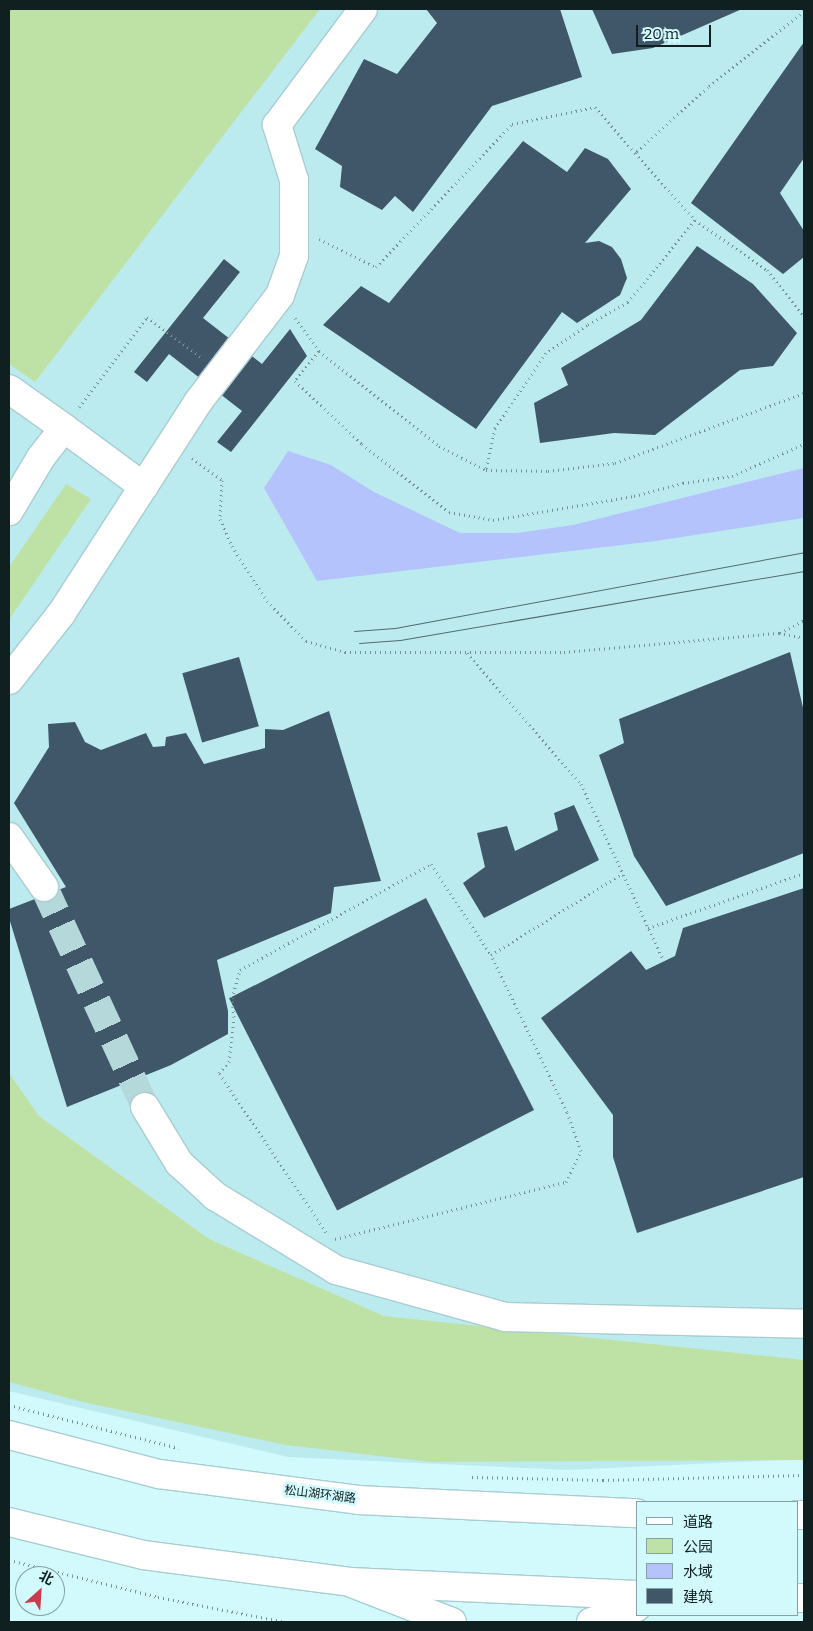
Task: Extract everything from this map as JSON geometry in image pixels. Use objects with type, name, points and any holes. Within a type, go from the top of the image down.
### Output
[{"type":"street","points":[[9,680],[61,614],[174,444],[198,402],[280,295],[294,256],[294,180],[277,125],[362,9]]},
{"type":"street","points":[[9,389],[144,487]]},
{"type":"street","points":[[9,511],[40,459],[64,428]]},
{"type":"street","points":[[9,837],[44,887]]},
{"type":"street","points":[[145,1107],[179,1163],[215,1196],[336,1270],[505,1316],[804,1324]]},
{"type":"street","name":"松山湖环湖路","points":[[9,1435],[158,1474],[358,1500],[636,1513]]},
{"type":"street","points":[[9,1522],[143,1555],[350,1582],[636,1595]]},
{"type":"street","points":[[350,1582],[452,1622]]},
{"type":"street","points":[[591,1622],[636,1607]]},
{"type":"path","points":[[635,153],[708,88],[804,10]]},
{"type":"path","points":[[294,226],[376,267],[512,124],[595,107],[695,220],[767,270],[803,314]]},
{"type":"path","points":[[486,470],[495,428],[546,353],[587,325],[628,302],[695,220]]},
{"type":"path","points":[[280,295],[319,351],[440,446],[486,470],[548,471],[615,463],[804,393]]},
{"type":"path","points":[[803,314],[804,306]]},
{"type":"path","points":[[64,428],[147,317],[222,372]]},
{"type":"path","points":[[319,351],[295,381],[362,444],[448,512],[493,520],[634,496],[683,483],[732,476],[804,444]]},
{"type":"path","points":[[174,444],[222,480],[220,519],[232,546],[267,601],[306,641],[345,652],[564,652],[779,633],[804,638]]},
{"type":"path","points":[[779,633],[804,620]]},
{"type":"path","points":[[466,652],[582,784],[664,961]]},
{"type":"path","points":[[431,864],[491,955],[567,1112],[582,1150],[566,1182],[331,1240],[219,1072],[229,1062],[234,1018],[232,998],[240,970],[431,864]]},
{"type":"path","points":[[648,928],[804,873]]},
{"type":"path","points":[[491,955],[623,874]]},
{"type":"path","points":[[9,1405],[180,1448]]},
{"type":"path","points":[[466,1477],[603,1480],[804,1475]]},
{"type":"path","points":[[9,1560],[158,1597],[286,1622]]},
{"type":"shaded area","points":[[9,9],[804,9],[804,1459],[567,1470],[288,1457],[9,1391]]},
{"type":"green space","points":[[9,9],[320,9],[35,382],[9,364]]},
{"type":"green space","points":[[66,484],[91,499],[9,620],[9,567]]},
{"type":"green space","points":[[9,1073],[39,1116],[209,1239],[384,1316],[804,1360],[804,1460],[431,1462],[286,1445],[83,1402],[9,1382]]},
{"type":"water","points":[[288,451],[331,465],[374,492],[460,533],[517,533],[573,525],[804,468],[804,518],[656,541],[317,581],[264,488]]},
{"type":"building","points":[[426,9],[560,9],[582,77],[492,106],[413,212],[395,196],[382,210],[340,187],[342,166],[315,149],[364,59],[397,74],[437,23]]},
{"type":"building","points":[[592,9],[742,9],[653,48],[612,54]]},
{"type":"building","points":[[804,42],[804,158],[780,193],[804,231],[804,257],[783,274],[691,203]]},
{"type":"building","points":[[523,141],[567,172],[585,148],[608,159],[631,189],[585,243],[599,241],[612,247],[621,259],[627,278],[620,295],[577,323],[562,312],[476,429],[323,325],[361,286],[389,303]]},
{"type":"building","points":[[697,246],[753,284],[797,333],[773,366],[740,370],[655,435],[614,433],[540,443],[534,403],[568,385],[561,368],[641,320]]},
{"type":"building","points":[[224,259],[240,272],[203,318],[262,364],[290,329],[307,356],[231,452],[217,442],[242,411],[169,354],[147,382],[134,372]]},
{"type":"building","points":[[790,652],[804,712],[804,853],[666,906],[634,856],[599,755],[624,743],[619,719]]},
{"type":"building","points":[[239,657],[259,726],[202,742],[182,673]]},
{"type":"building","points":[[329,711],[381,881],[334,887],[331,913],[217,960],[228,1011],[228,1034],[171,1065],[67,1107],[9,918],[9,909],[66,887],[14,803],[49,747],[48,724],[75,722],[85,742],[101,750],[146,733],[153,747],[165,746],[166,737],[186,733],[204,764],[265,748],[265,729],[283,730]]},
{"type":"building","points":[[574,805],[599,860],[484,918],[463,883],[485,867],[477,833],[507,826],[515,851],[558,830],[554,813]]},
{"type":"building","points":[[804,888],[804,1177],[637,1233],[613,1157],[613,1115],[541,1018],[631,951],[646,970],[675,956],[683,928]]},
{"type":"building","points":[[426,898],[534,1110],[337,1210],[229,998]]},
{"type":"tunnel","points":[[44,887],[145,1107]]},
{"type":"tram line","points":[[354,631],[395,628],[804,552]]},
{"type":"tram line","points":[[359,643],[400,640],[804,571]]}]
